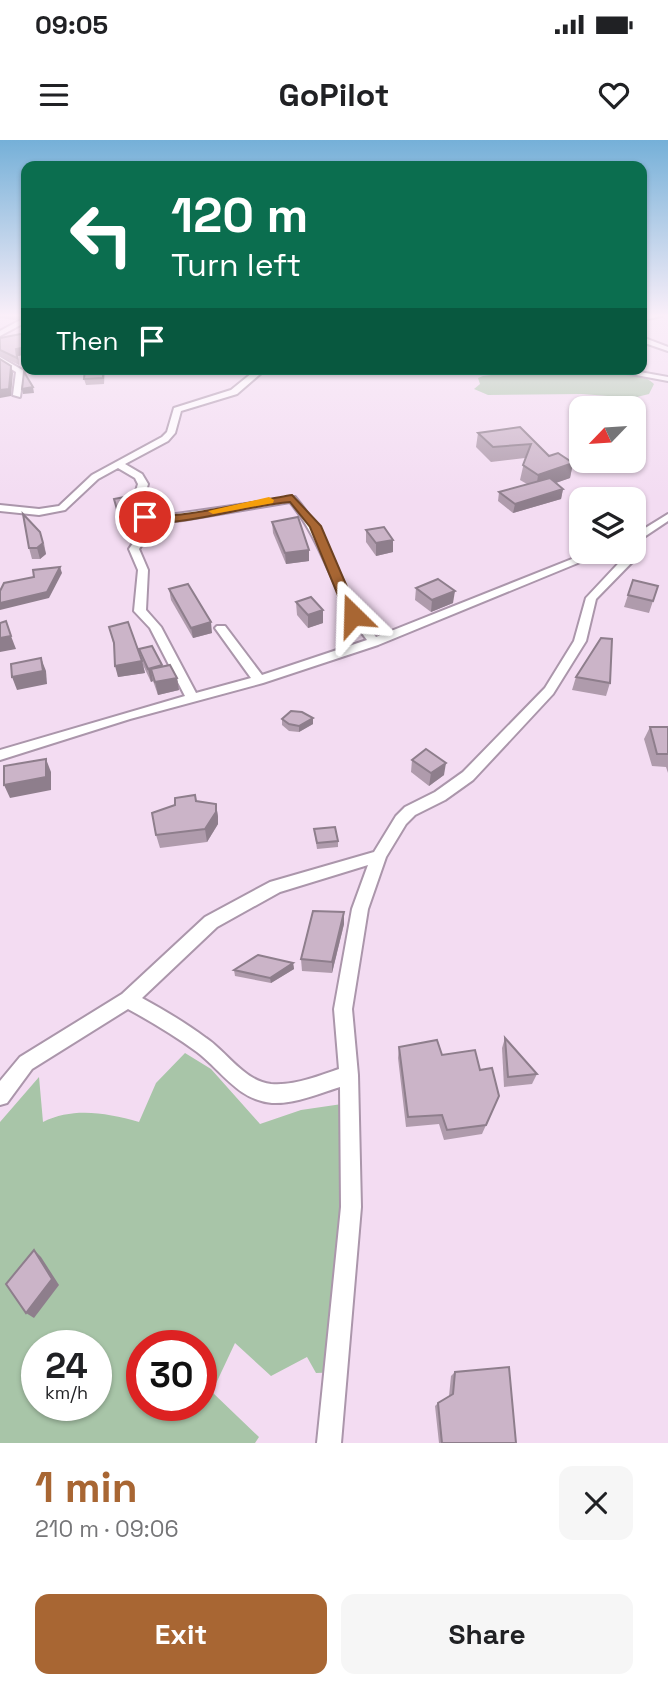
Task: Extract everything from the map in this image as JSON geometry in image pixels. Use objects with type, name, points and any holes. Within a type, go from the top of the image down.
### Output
[{"type":"street","points":[[17,396],[19,377]]},
{"type":"street","points":[[177,410],[234,392],[252,377]]},
{"type":"street","points":[[0,508],[39,512],[62,508],[94,477],[169,436],[177,420],[177,410],[168,402]]},
{"type":"street","points":[[119,465],[143,481],[138,501],[146,521],[146,534],[134,549],[143,569],[139,591],[140,611],[155,627],[192,697]]},
{"type":"street","points":[[146,521],[170,520],[252,503],[292,499],[315,526],[353,615],[374,642]]},
{"type":"street","points":[[646,531],[668,517]]},
{"type":"street","points":[[0,755],[192,697],[259,680],[374,642],[569,564]]},
{"type":"street","points":[[329,1443],[351,1207],[349,1075],[343,1009],[360,909],[379,856],[410,811],[440,796],[468,776],[549,691],[580,641],[591,598],[624,564]]},
{"type":"street","points":[[221,628],[259,680]]},
{"type":"street","points":[[0,1096],[26,1063],[128,1000],[211,922],[275,887],[379,856]]},
{"type":"street","points":[[128,1000],[172,1024],[212,1052],[246,1084],[260,1091],[294,1090],[349,1075]]},
{"type":"green space","points":[[481,377],[641,377],[654,384],[649,394],[608,396],[488,395],[474,389],[480,384],[478,378]]},
{"type":"green space","points":[[185,1053],[211,1069],[260,1124],[301,1110],[342,1104],[343,1372],[316,1373],[307,1357],[271,1376],[235,1343],[217,1381],[217,1330],[126,1330],[126,1421],[217,1421],[217,1397],[259,1437],[255,1443],[0,1443],[0,1122],[39,1077],[43,1122],[66,1114],[90,1113],[139,1122],[156,1083]]},
{"type":"building","points":[[0,377],[10,377],[9,389],[0,390]]},
{"type":"building","points":[[23,377],[27,377],[33,387],[22,389]]},
{"type":"building","points":[[84,377],[103,377],[103,378],[84,379]]},
{"type":"building","points":[[520,427],[549,456],[558,453],[569,460],[569,464],[538,475],[523,465],[531,444],[493,447],[478,433]]},
{"type":"building","points":[[550,478],[563,489],[515,504],[499,492]]},
{"type":"building","points":[[130,496],[134,510],[118,513],[114,499]]},
{"type":"building","points":[[23,514],[40,532],[43,543],[37,548],[29,548]]},
{"type":"building","points":[[298,517],[309,550],[285,553],[272,522]]},
{"type":"building","points":[[384,527],[393,540],[376,543],[366,530]]},
{"type":"building","points":[[60,567],[47,592],[0,603],[0,591],[4,583],[34,577],[33,570]]},
{"type":"building","points":[[438,579],[455,591],[432,600],[416,588]]},
{"type":"building","points":[[633,580],[658,586],[653,601],[628,595]]},
{"type":"building","points":[[188,584],[211,622],[191,628],[169,589]]},
{"type":"building","points":[[311,597],[323,610],[308,615],[296,602]]},
{"type":"building","points":[[6,621],[11,636],[0,638],[0,623]]},
{"type":"building","points":[[128,622],[142,661],[115,666],[114,643],[109,627]]},
{"type":"building","points":[[601,638],[612,639],[610,683],[576,677]]},
{"type":"building","points":[[152,646],[162,665],[148,669],[139,649]]},
{"type":"building","points":[[41,658],[43,671],[12,677],[11,664]]},
{"type":"building","points":[[170,665],[177,678],[155,682],[151,669]]},
{"type":"building","points":[[291,711],[302,712],[313,718],[299,726],[289,724],[282,719]]},
{"type":"building","points":[[650,727],[668,727],[668,754],[657,754]]},
{"type":"building","points":[[426,749],[446,763],[431,773],[412,760]]},
{"type":"building","points":[[46,759],[46,777],[4,785],[4,766]]},
{"type":"building","points":[[195,795],[196,801],[216,804],[216,812],[205,829],[156,835],[152,813],[175,805],[175,798]]},
{"type":"building","points":[[335,827],[338,841],[317,843],[314,829]]},
{"type":"building","points":[[313,911],[344,912],[332,962],[301,959]]},
{"type":"building","points":[[258,955],[293,963],[270,978],[234,970]]},
{"type":"building","points":[[505,1038],[537,1074],[508,1077]]},
{"type":"building","points":[[437,1040],[442,1055],[475,1050],[480,1070],[492,1068],[499,1096],[486,1125],[447,1130],[442,1115],[408,1117],[399,1047]]},
{"type":"building","points":[[34,1250],[52,1279],[26,1313],[6,1284]]},
{"type":"building","points":[[509,1367],[516,1443],[442,1443],[438,1403],[453,1394],[455,1372]]},
{"type":"slow traffic","points":[[213,511],[269,500]]},
{"type":"route","points":[[145,517],[146,521],[170,520],[252,503],[292,499],[315,526],[353,615]]}]
